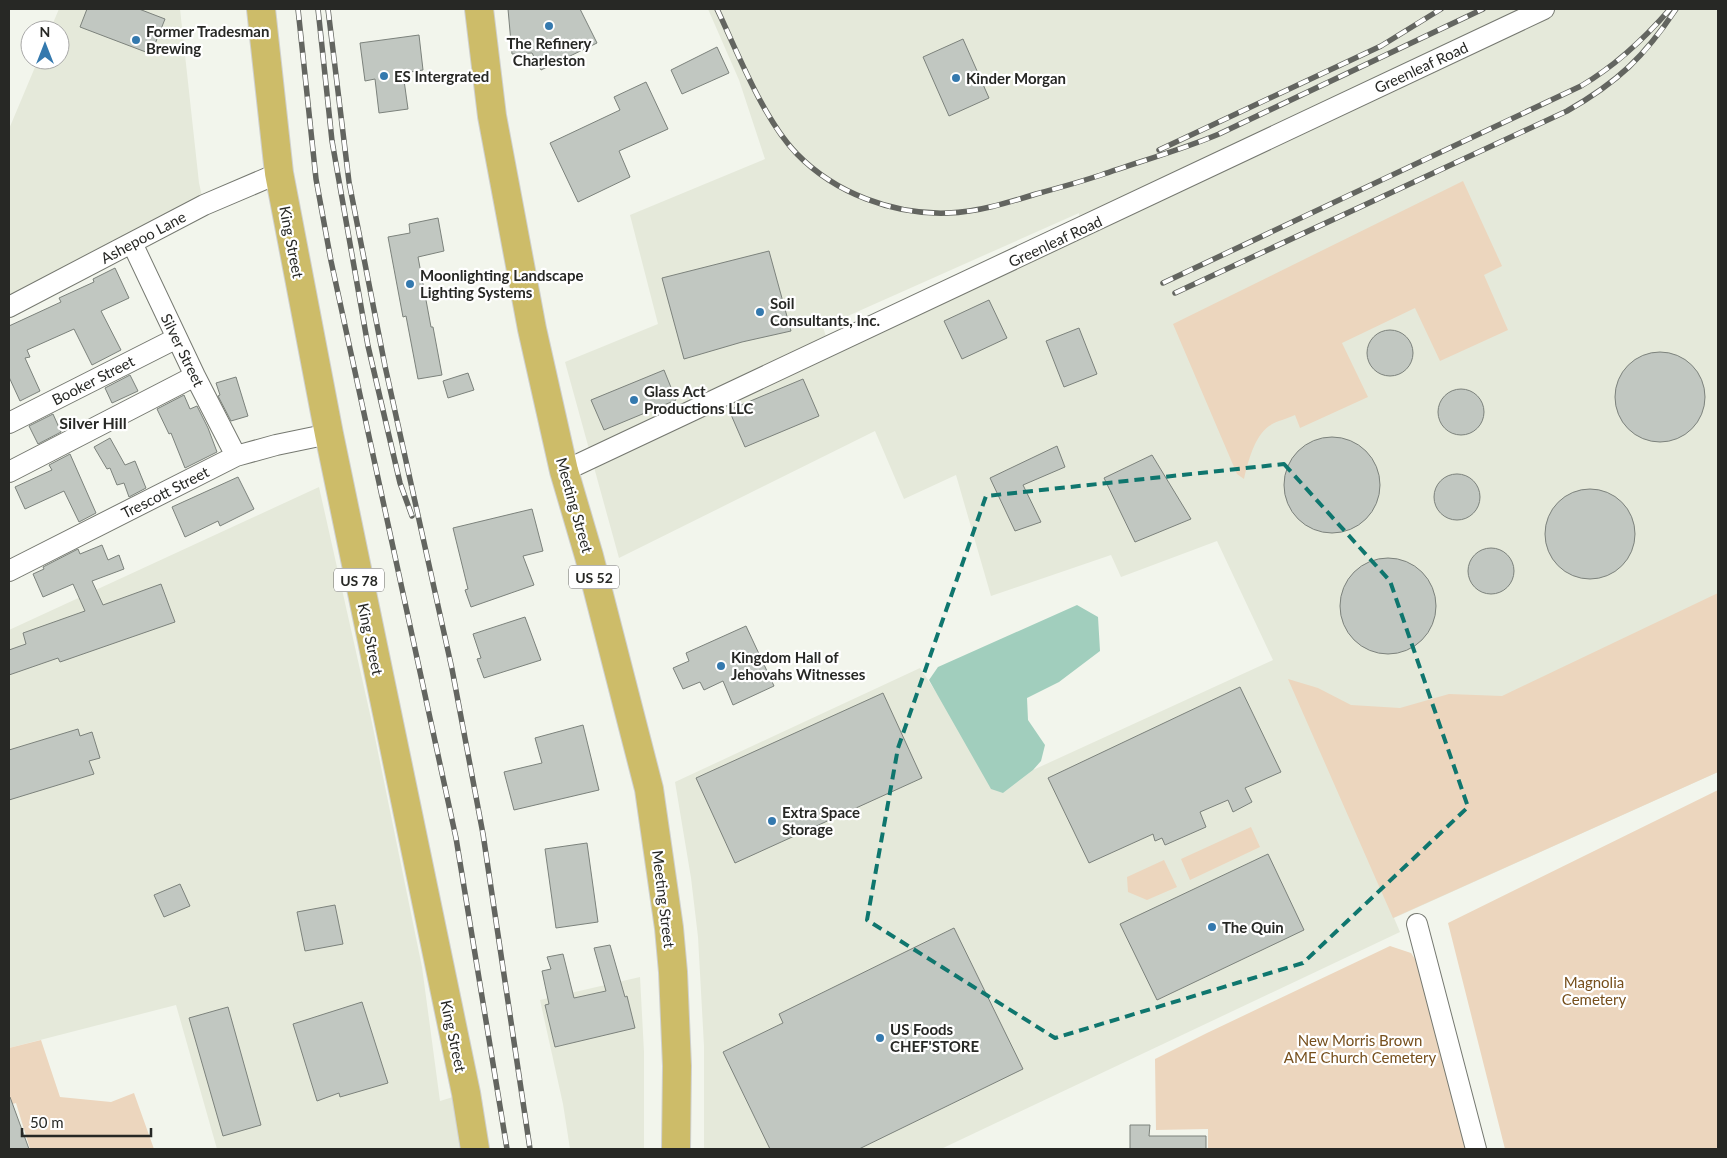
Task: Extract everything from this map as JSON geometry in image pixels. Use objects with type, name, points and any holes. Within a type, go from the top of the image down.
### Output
[{"type":"main road","name":"King Street","points":[[261,9],[279,173],[329,434],[464,1083],[475,1149]]},
{"type":"main road","name":"Meeting Street","points":[[479,9],[493,121],[532,329],[564,470],[589,556],[649,789],[669,928],[673,972],[677,1066],[676,1149]]},
{"type":"street","name":"Greenleaf Road","points":[[564,470],[1544,9]]},
{"type":"street","name":"Ashepoo Lane","points":[[9,307],[226,194],[279,173]]},
{"type":"street","name":"Silver Street","points":[[132,243],[195,376],[236,456]]},
{"type":"street","name":"Booker Street","points":[[9,423],[177,338]]},
{"type":"street","points":[[9,472],[195,376]]},
{"type":"street","name":"Trescott Street","points":[[9,571],[236,456],[329,434]]},
{"type":"street","points":[[1417,924],[1476,1149]]},
{"type":"highlighted area","points":[[1284,464],[1390,581],[1468,807],[1303,963],[1055,1038],[867,920],[898,748],[986,496]]},
{"type":"shaded area","points":[[59,9],[180,9],[199,183],[204,205],[9,308],[9,129],[34,70],[70,70],[70,20],[54,20]]},
{"type":"shaded area","points":[[708,9],[1718,9],[1718,772],[1394,918],[1400,932],[941,1149],[704,1149],[704,1046],[698,937],[691,878],[675,782],[920,668],[1003,793],[1033,770],[1273,660],[1217,541],[1121,577],[1111,555],[991,596],[956,475],[904,499],[875,431],[619,558],[565,362],[658,324],[630,215],[765,159],[739,80]],"holes":[[[1079,213],[1080,236],[829,346],[823,327]]]},
{"type":"shaded area","points":[[319,487],[372,723],[422,967],[440,1101],[466,1093],[475,1149],[217,1149],[176,1005],[9,1048],[9,630]]},
{"type":"shaded area","points":[[1077,605],[1098,617],[1100,651],[1059,682],[1027,698],[1028,720],[1045,745],[1041,761],[1033,770],[1003,793],[991,789],[929,680],[938,667]]},
{"type":"shaded area","points":[[640,977],[644,1052],[644,1149],[570,1149],[563,1104],[540,1000]]},
{"type":"green space","points":[[1463,181],[1502,266],[1484,275],[1508,330],[1440,361],[1415,308],[1342,343],[1368,397],[1300,428],[1295,415],[1272,424],[1259,437],[1244,479],[1237,474],[1173,324]]},
{"type":"green space","points":[[1718,593],[1718,772],[1393,918],[1288,679],[1318,688],[1351,705],[1400,708],[1449,694],[1502,696]]},
{"type":"green space","name":"Magnolia Cemetery","points":[[1718,790],[1718,1149],[1505,1149],[1448,923]]},
{"type":"green space","points":[[1251,827],[1260,847],[1190,880],[1181,859]]},
{"type":"green space","points":[[1164,860],[1177,887],[1147,900],[1128,892],[1127,877]]},
{"type":"green space","name":"New Morris Brown AME Church Cemetery","points":[[1390,946],[1411,953],[1419,965],[1466,1149],[1208,1149],[1208,1129],[1156,1130],[1155,1059]]},
{"type":"green space","points":[[41,1040],[60,1097],[111,1102],[134,1093],[154,1149],[30,1149],[16,1103],[9,1105],[9,1048]]},
{"type":"building","name":"Former Tradesman Brewing","points":[[87,9],[139,9],[165,19],[151,54],[80,27]]},
{"type":"building","name":"The Refinery Charleston","points":[[508,9],[580,9],[597,43],[541,70],[532,53],[512,54]]},
{"type":"building","name":"ES Intergrated","points":[[419,35],[423,70],[403,73],[408,109],[379,113],[375,79],[365,81],[360,43]]},
{"type":"building","name":"Kinder Morgan","points":[[963,39],[989,98],[949,116],[923,57]]},
{"type":"building","points":[[717,47],[729,73],[682,94],[671,70]]},
{"type":"building","points":[[646,82],[668,129],[619,151],[630,177],[578,202],[550,143],[620,110],[614,97]]},
{"type":"building","name":"Moonlighting Landscape Lighting Systems","points":[[438,218],[444,251],[418,257],[442,375],[418,379],[406,316],[403,317],[388,237],[410,233],[409,224]]},
{"type":"building","name":"Soil Consultants, Inc.","points":[[769,251],[791,331],[742,342],[684,359],[662,278]]},
{"type":"building","points":[[115,268],[129,298],[101,311],[121,350],[92,365],[74,329],[27,350],[30,357],[25,358],[40,391],[20,401],[9,377],[9,326],[61,302],[59,298],[94,282],[93,279]]},
{"type":"building","points":[[989,300],[1007,338],[962,359],[944,321]]},
{"type":"building","points":[[1079,328],[1097,374],[1064,387],[1046,341]]},
{"type":"building","points":[[1390,330],[1403,334],[1409,340],[1413,353],[1409,366],[1403,372],[1390,376],[1377,372],[1371,366],[1367,353],[1371,340],[1377,334]]},
{"type":"building","points":[[1660,352],[1677,356],[1692,365],[1701,380],[1705,397],[1701,414],[1692,429],[1677,438],[1660,442],[1643,438],[1628,429],[1619,414],[1615,397],[1619,380],[1628,365],[1643,356]]},
{"type":"building","name":"Glass Act Productions LLC","points":[[664,370],[676,400],[604,430],[591,400]]},
{"type":"building","points":[[468,373],[474,390],[448,398],[443,381]]},
{"type":"building","points":[[130,375],[138,391],[112,403],[105,388]]},
{"type":"building","points":[[236,377],[248,416],[231,421],[218,396],[220,395],[216,383]]},
{"type":"building","points":[[803,379],[819,416],[745,447],[729,410]]},
{"type":"building","points":[[1461,389],[1474,393],[1480,399],[1484,412],[1480,425],[1474,431],[1461,435],[1448,431],[1442,425],[1438,412],[1442,399],[1448,393]]},
{"type":"building","points":[[184,395],[190,409],[197,406],[217,452],[185,468],[171,433],[169,434],[157,409]]},
{"type":"building","points":[[53,414],[61,432],[38,444],[29,426]]},
{"type":"building","points":[[1332,437],[1350,440],[1366,451],[1377,467],[1380,485],[1377,503],[1366,519],[1350,530],[1332,533],[1314,530],[1298,519],[1287,503],[1284,485],[1287,467],[1298,451],[1314,440]]},
{"type":"building","points":[[110,438],[125,465],[135,461],[146,488],[129,497],[124,483],[117,485],[110,468],[107,469],[94,447]]},
{"type":"building","points":[[1057,446],[1065,467],[1023,485],[1041,522],[1015,531],[990,478]]},
{"type":"building","points":[[70,454],[96,513],[79,522],[64,491],[25,509],[15,487],[52,470],[49,465]]},
{"type":"building","points":[[1152,455],[1191,519],[1135,542],[1104,478]]},
{"type":"building","points":[[1457,474],[1470,478],[1476,484],[1480,497],[1476,510],[1470,516],[1457,520],[1444,516],[1438,510],[1434,497],[1438,484],[1444,478]]},
{"type":"building","points":[[238,477],[254,509],[220,526],[218,521],[185,537],[172,507]]},
{"type":"building","points":[[1590,489],[1607,493],[1622,502],[1631,517],[1635,534],[1631,551],[1622,566],[1607,575],[1590,579],[1573,575],[1558,566],[1549,551],[1545,534],[1549,517],[1558,502],[1573,493]]},
{"type":"building","points":[[532,509],[543,551],[523,556],[534,585],[471,607],[465,590],[468,589],[453,528]]},
{"type":"building","points":[[102,545],[108,560],[119,555],[124,569],[92,581],[103,605],[161,584],[175,622],[60,662],[58,658],[9,675],[9,650],[26,644],[23,633],[85,611],[73,584],[43,597],[33,574],[78,549],[80,554]]},
{"type":"building","points":[[1491,548],[1504,552],[1510,558],[1514,571],[1510,584],[1504,590],[1491,594],[1478,590],[1472,584],[1468,571],[1472,558],[1478,552]]},
{"type":"building","points":[[1388,558],[1407,561],[1422,572],[1433,587],[1436,606],[1433,625],[1422,640],[1407,651],[1388,654],[1369,651],[1354,640],[1343,625],[1340,606],[1343,587],[1354,572],[1369,561]]},
{"type":"building","points":[[525,617],[541,660],[484,678],[477,659],[481,658],[473,634]]},
{"type":"building","name":"Kingdom Hall of Jehovahs Witnesses","points":[[746,626],[774,686],[733,705],[723,681],[704,690],[700,682],[683,689],[673,668],[689,661],[686,653]]},
{"type":"building","points":[[1240,687],[1281,772],[1245,788],[1252,802],[1233,812],[1228,800],[1200,812],[1206,827],[1165,845],[1162,838],[1155,841],[1153,834],[1089,863],[1048,778]]},
{"type":"building","name":"Extra Space Storage","points":[[883,693],[922,778],[735,863],[696,778]]},
{"type":"building","points":[[583,725],[599,790],[514,810],[504,772],[542,763],[535,738]]},
{"type":"building","points":[[78,729],[80,736],[92,732],[100,758],[89,761],[94,774],[9,800],[9,750]]},
{"type":"building","points":[[587,843],[598,922],[556,928],[545,849]]},
{"type":"building","name":"The Quin","points":[[1268,854],[1304,930],[1157,1000],[1120,924]]},
{"type":"building","points":[[180,884],[190,906],[164,917],[154,895]]},
{"type":"building","points":[[335,905],[343,944],[305,951],[297,912]]},
{"type":"building","name":"US Foods CHEF'STORE","points":[[954,928],[1023,1069],[859,1149],[770,1149],[723,1052],[783,1023],[779,1014]]},
{"type":"building","points":[[610,945],[625,997],[627,996],[635,1028],[555,1047],[545,1005],[549,1004],[542,971],[551,969],[547,957],[563,954],[574,998],[606,991],[594,948]]},
{"type":"building","points":[[362,1002],[388,1083],[340,1097],[339,1093],[317,1101],[293,1024]]},
{"type":"building","points":[[228,1007],[261,1125],[223,1136],[189,1018]]},
{"type":"building","points":[[10,1097],[29,1149],[9,1149]]},
{"type":"building","points":[[1130,1125],[1150,1125],[1149,1136],[1206,1136],[1206,1149],[1130,1149]]},
{"type":"railway","points":[[298,9],[316,179],[331,261],[456,838],[507,1149]]},
{"type":"railway","points":[[318,9],[332,141],[368,346],[400,483],[412,516]]},
{"type":"railway","points":[[328,9],[349,182],[385,366],[452,669],[483,834],[530,1149]]},
{"type":"railway","points":[[717,9],[762,104],[773,123],[797,154],[829,180],[866,199],[907,210],[927,213],[948,213],[981,209],[1014,201],[1093,178],[1205,140],[1483,9]]},
{"type":"railway","points":[[1159,150],[1381,46],[1441,9]]},
{"type":"railway","points":[[1163,283],[1581,86],[1606,70],[1629,51],[1670,9]]},
{"type":"railway","points":[[1175,293],[1567,111],[1601,90],[1629,67],[1653,41],[1676,9]]},
{"type":"place","name":"The Refinery Charleston","points":[[549,26]]},
{"type":"place","name":"Former Tradesman Brewing","points":[[136,40]]},
{"type":"place","name":"ES Intergrated","points":[[384,76]]},
{"type":"place","name":"Kinder Morgan","points":[[956,78]]},
{"type":"place","name":"Moonlighting Landscape Lighting Systems","points":[[410,284]]},
{"type":"place","name":"Soil Consultants, Inc.","points":[[760,312]]},
{"type":"place","name":"Glass Act Productions LLC","points":[[634,400]]},
{"type":"place","name":"Kingdom Hall of Jehovahs Witnesses","points":[[721,666]]},
{"type":"place","name":"Extra Space Storage","points":[[772,821]]},
{"type":"place","name":"The Quin","points":[[1212,927]]},
{"type":"place","name":"US Foods CHEF'STORE","points":[[880,1038]]},
{"type":"district","name":"Silver Hill","points":[[93,422]]}]
